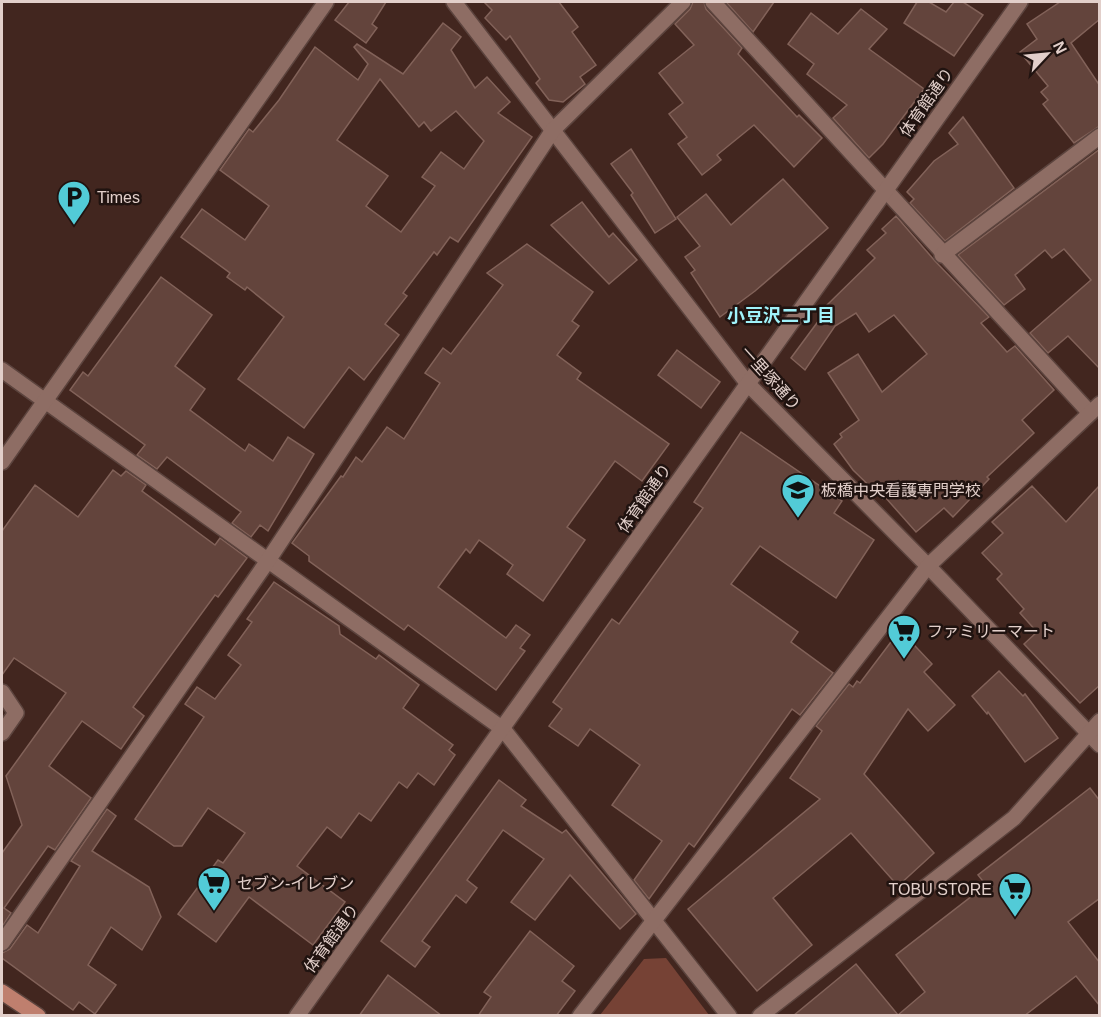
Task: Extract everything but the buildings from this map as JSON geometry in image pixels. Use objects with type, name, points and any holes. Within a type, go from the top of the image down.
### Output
[{"type":"main road","points":[[2,992],[38,1016]]},
{"type":"street","points":[[2,462],[326,2]]},
{"type":"street","name":"一里塚通り","points":[[454,2],[747,384],[928,566],[1094,727],[1100,745]]},
{"type":"street","points":[[2,944],[267,562],[554,130],[683,2]]},
{"type":"street","points":[[580,1016],[656,921],[928,566],[1095,408],[942,255],[713,2]]},
{"type":"street","name":"体育館通り","points":[[297,1016],[1020,2]]},
{"type":"street","points":[[942,255],[1100,136]]},
{"type":"street","points":[[2,370],[503,729],[729,1016]]},
{"type":"street","points":[[2,692],[16,712],[2,733]]},
{"type":"street","points":[[760,1016],[1014,818],[1094,727]]},
{"type":"shaded area","points":[[666,958],[709,1015],[600,1015],[644,959]]},
{"type":"place","name":"Times","points":[[74,226]]},
{"type":"place","name":"板橋中央看護専門学校","points":[[798,519]]},
{"type":"place","name":"ファミリーマート","points":[[904,660]]},
{"type":"place","name":"セブン-イレブン","points":[[214,912]]},
{"type":"place","name":"TOBU STORE","points":[[1015,918]]},
{"type":"district","name":"小豆沢二丁目","points":[[781,316]]}]
